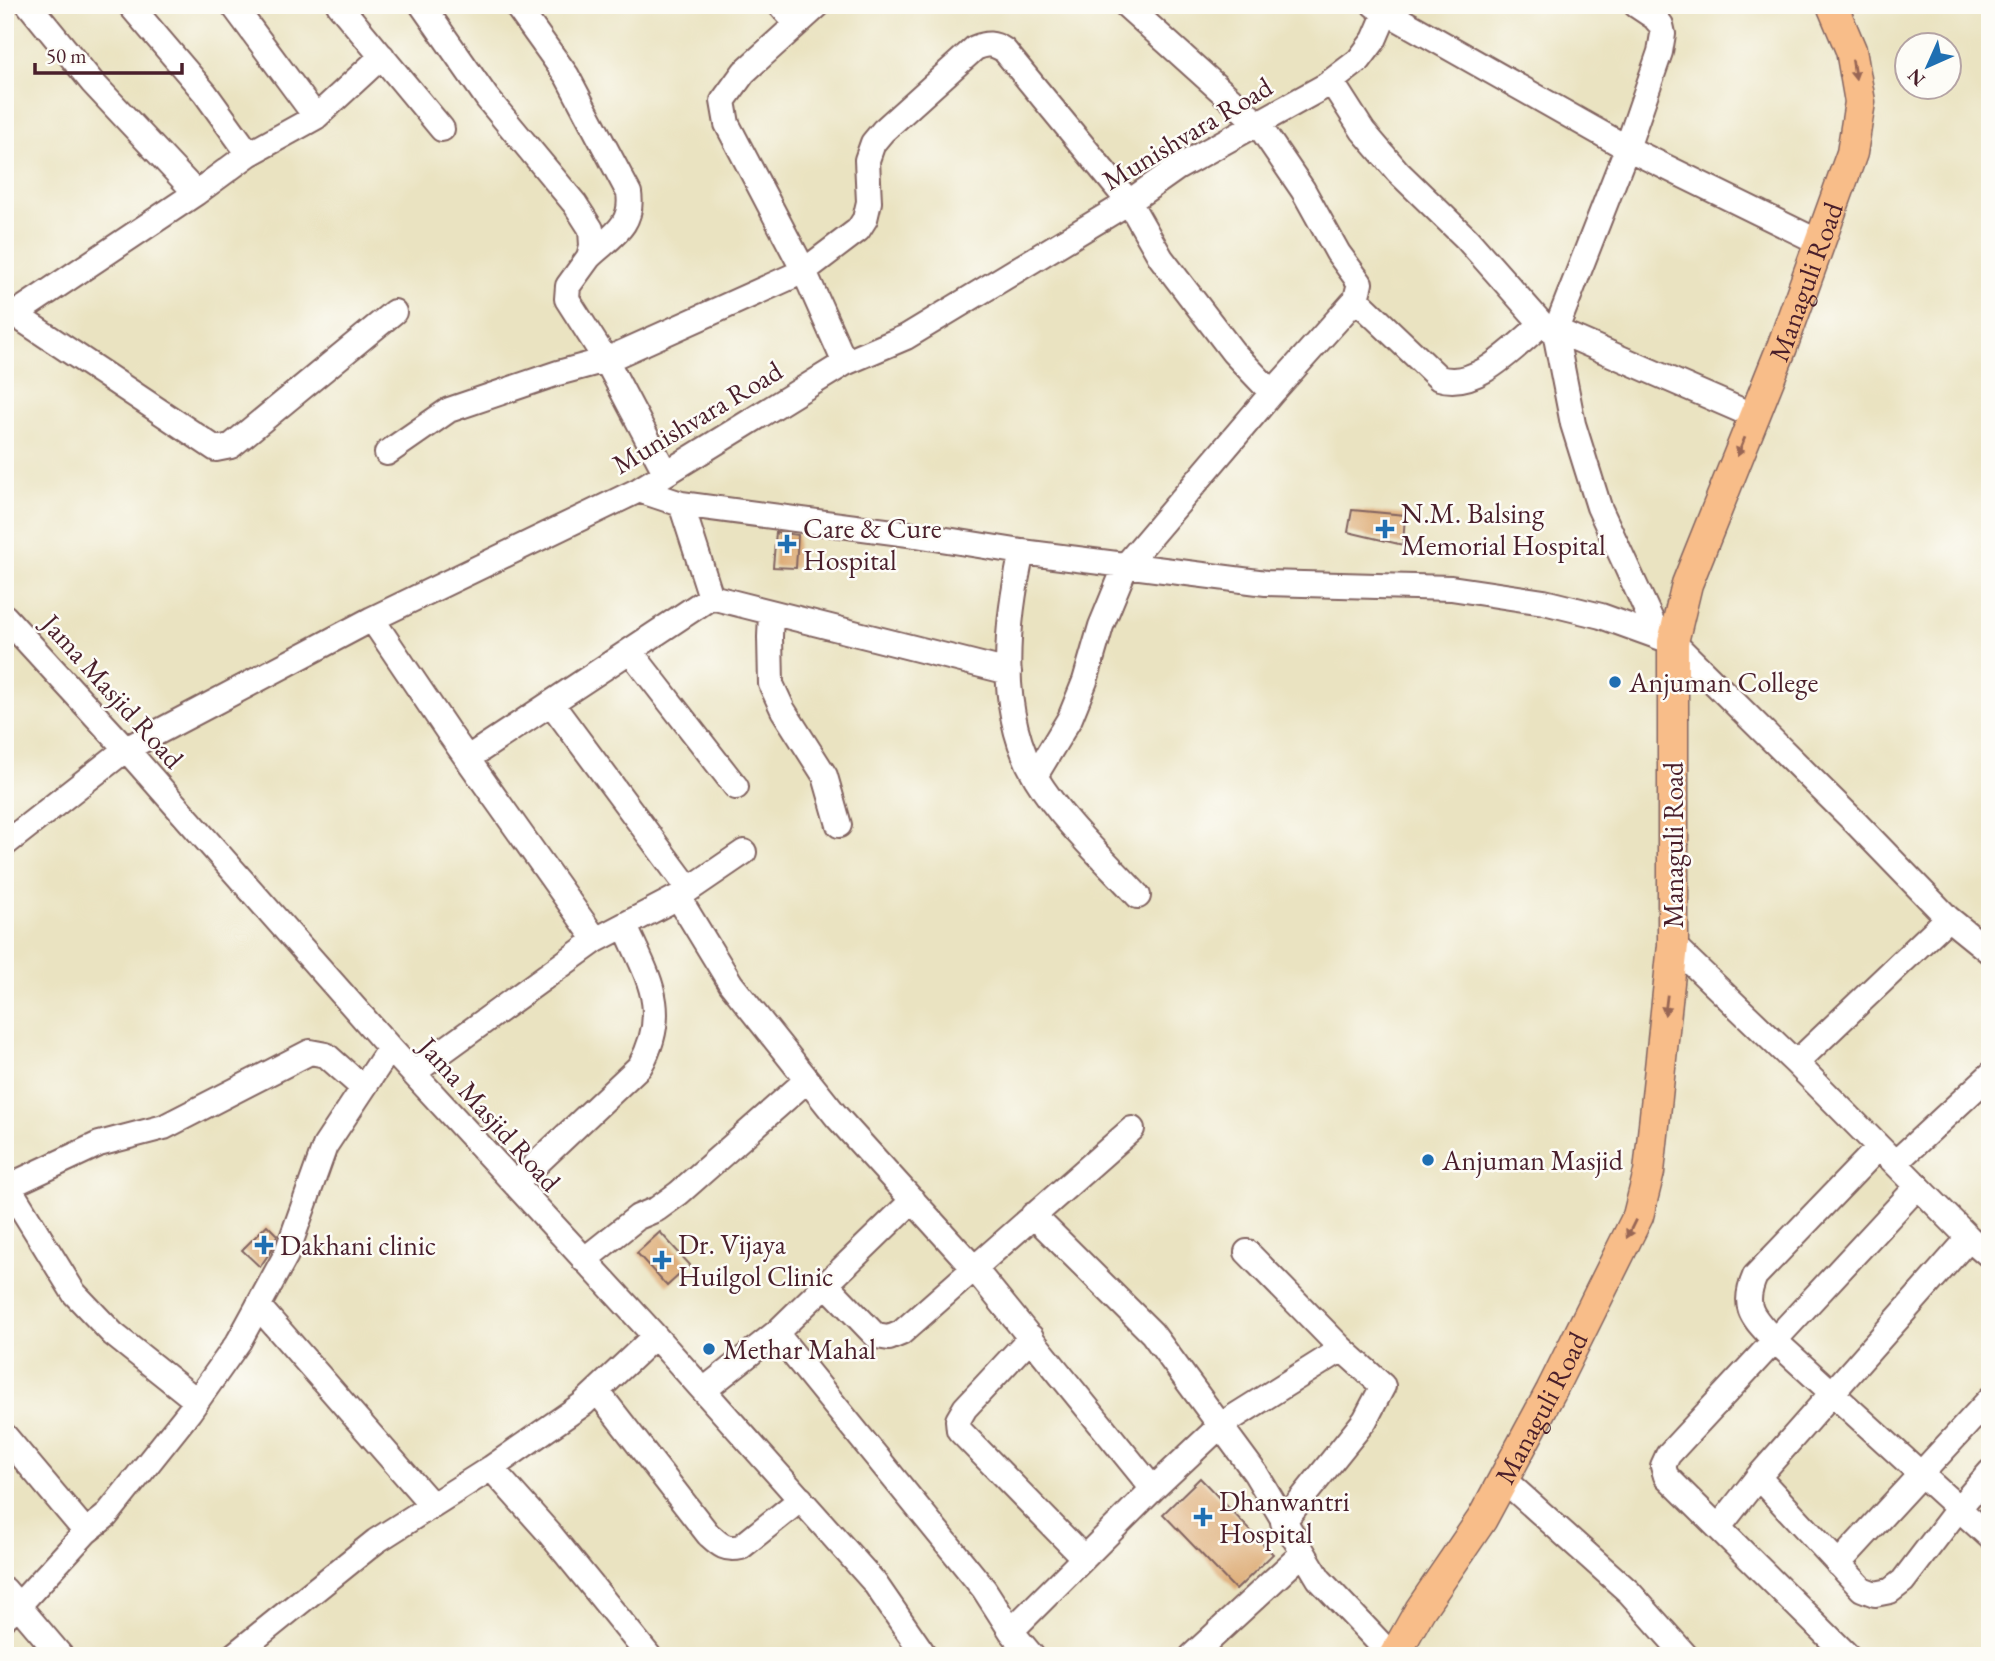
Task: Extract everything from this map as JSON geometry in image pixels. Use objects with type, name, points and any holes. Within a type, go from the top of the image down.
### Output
[{"type":"main road","name":"Managuli Road","points":[[1399,1653],[1420,1610],[1482,1519],[1551,1391],[1638,1216],[1653,1135],[1673,944],[1666,640],[1821,243],[1852,153],[1860,102],[1851,50],[1832,5]]},
{"type":"street","points":[[29,5],[92,82],[196,193]]},
{"type":"street","points":[[130,5],[205,93],[248,154]]},
{"type":"street","points":[[233,5],[316,117]]},
{"type":"street","points":[[340,5],[442,129]]},
{"type":"street","points":[[422,5],[487,98],[575,204],[591,229],[592,246],[589,257]]},
{"type":"street","points":[[516,5],[567,76],[629,193],[631,208],[627,221],[589,257],[568,286],[567,299],[606,360],[665,472]]},
{"type":"street","points":[[780,5],[797,24]]},
{"type":"street","points":[[818,5],[744,72],[723,101],[727,124],[804,271],[845,363]]},
{"type":"street","points":[[1035,775],[1070,718],[1085,681],[1101,626],[1126,565],[1356,299],[1360,283],[1338,253],[1303,190],[1258,124],[1126,5]]},
{"type":"street","points":[[1356,299],[1439,378],[1453,383],[1487,368],[1549,328],[1627,148],[1660,52],[1663,34],[1661,25],[1636,5]]},
{"type":"street","points":[[1383,8],[1627,148],[1821,243]]},
{"type":"street","name":"Munishvara Road","points":[[5,844],[126,749],[372,619],[639,490],[845,363],[906,337],[1129,202],[1177,168],[1331,81],[1359,60],[1374,40],[1383,8]]},
{"type":"street","points":[[387,453],[449,410],[558,373],[606,360],[804,271],[858,230],[865,219],[869,202],[867,160],[873,143],[975,48],[986,43],[997,45],[1004,50],[1129,202],[1161,258],[1233,352],[1272,393]]},
{"type":"street","points":[[382,56],[316,117],[248,154],[196,193],[10,311],[216,449],[231,446],[394,312]]},
{"type":"street","points":[[1331,81],[1363,131],[1390,164],[1467,239],[1549,328],[1754,416]]},
{"type":"street","points":[[1549,328],[1573,424],[1599,507],[1666,640],[1856,822],[1948,918],[1990,951]]},
{"type":"street","points":[[639,490],[681,504],[1266,583],[1451,588],[1544,602],[1601,615],[1666,640]]},
{"type":"street","points":[[681,504],[711,597]]},
{"type":"street","points":[[1022,552],[1011,598],[1009,672],[1020,739],[1035,775],[1054,804],[1138,896]]},
{"type":"street","points":[[468,758],[711,597],[1009,672]]},
{"type":"street","points":[[771,612],[771,684],[783,710],[825,776],[839,825]]},
{"type":"street","name":"Jama Masjid Road","points":[[5,617],[126,749],[412,1073],[801,1499],[874,1582],[925,1656]]},
{"type":"street","points":[[372,619],[596,940]]},
{"type":"street","points":[[630,651],[736,787]]},
{"type":"street","points":[[551,703],[684,893],[731,984],[837,1116],[973,1267],[1153,1489]]},
{"type":"street","points":[[412,1073],[596,940],[684,893],[744,852]]},
{"type":"street","points":[[1796,1063],[1948,918]]},
{"type":"street","points":[[514,1184],[640,1066],[651,1047],[656,1024],[655,995],[625,926]]},
{"type":"street","points":[[1673,944],[1990,1256]]},
{"type":"street","points":[[61,1656],[10,1604],[106,1516],[197,1401],[239,1341],[286,1255],[325,1146],[390,1048]]},
{"type":"street","points":[[197,1401],[113,1334],[74,1293],[6,1185],[99,1144],[163,1127],[310,1052],[326,1055],[362,1087]]},
{"type":"street","points":[[1990,1075],[1887,1155],[1755,1276],[1748,1292],[1752,1317],[1774,1340],[1990,1537]]},
{"type":"street","points":[[584,1260],[638,1217],[657,1209],[679,1193],[807,1080]]},
{"type":"street","points":[[827,1284],[876,1336],[889,1338],[901,1334],[973,1267],[1132,1129]]},
{"type":"street","points":[[1848,1656],[1666,1476],[1663,1466],[1668,1455],[1918,1186]]},
{"type":"street","points":[[704,1390],[776,1333],[913,1200]]},
{"type":"street","points":[[1033,1215],[1152,1333],[1256,1474],[1319,1579],[1399,1653]]},
{"type":"street","points":[[1718,1527],[1758,1477],[1969,1238]]},
{"type":"street","points":[[1247,1252],[1342,1349],[1383,1386],[1365,1420],[1283,1522]]},
{"type":"street","points":[[258,1306],[432,1505]]},
{"type":"street","points":[[776,1333],[984,1589],[1032,1656]]},
{"type":"street","points":[[233,1656],[376,1541],[491,1468],[583,1404],[655,1336]]},
{"type":"street","points":[[1031,1337],[965,1408],[958,1420],[960,1430],[1084,1558]]},
{"type":"street","points":[[1011,1630],[1221,1425],[1342,1349]]},
{"type":"street","points":[[597,1391],[708,1534],[720,1545],[731,1549],[741,1547],[801,1499]]},
{"type":"street","points":[[1838,1564],[1990,1399]]},
{"type":"street","points":[[5,1436],[86,1532]]},
{"type":"street","points":[[491,1468],[550,1534],[649,1656]]},
{"type":"street","points":[[1758,1477],[1861,1589],[1875,1594],[1890,1591],[1903,1581],[1990,1472]]},
{"type":"street","points":[[1503,1479],[1629,1592],[1686,1656]]},
{"type":"street","points":[[1192,1656],[1302,1554]]},
{"type":"building","points":[[1352,510],[1405,515],[1403,545],[1348,532]]},
{"type":"building","points":[[776,532],[798,535],[796,568],[773,567]]},
{"type":"building","points":[[267,1225],[277,1235],[272,1249],[260,1267],[242,1250]]},
{"type":"building","points":[[660,1232],[690,1265],[667,1286],[637,1253]]},
{"type":"building","points":[[1200,1478],[1273,1554],[1236,1590],[1163,1514]]},
{"type":"place","name":"N.M. Balsing Memorial Hospital","points":[[1385,529]]},
{"type":"place","name":"Care & Cure Hospital","points":[[787,544]]},
{"type":"place","name":"Anjuman College","points":[[1615,682]]},
{"type":"place","name":"Anjuman Masjid","points":[[1428,1160]]},
{"type":"place","name":"Dakhani clinic","points":[[264,1245]]},
{"type":"place","name":"Dr. Vijaya Huilgol Clinic","points":[[662,1260]]},
{"type":"place","name":"Methar Mahal","points":[[709,1349]]},
{"type":"place","name":"Dhanwantri Hospital","points":[[1203,1517]]}]
